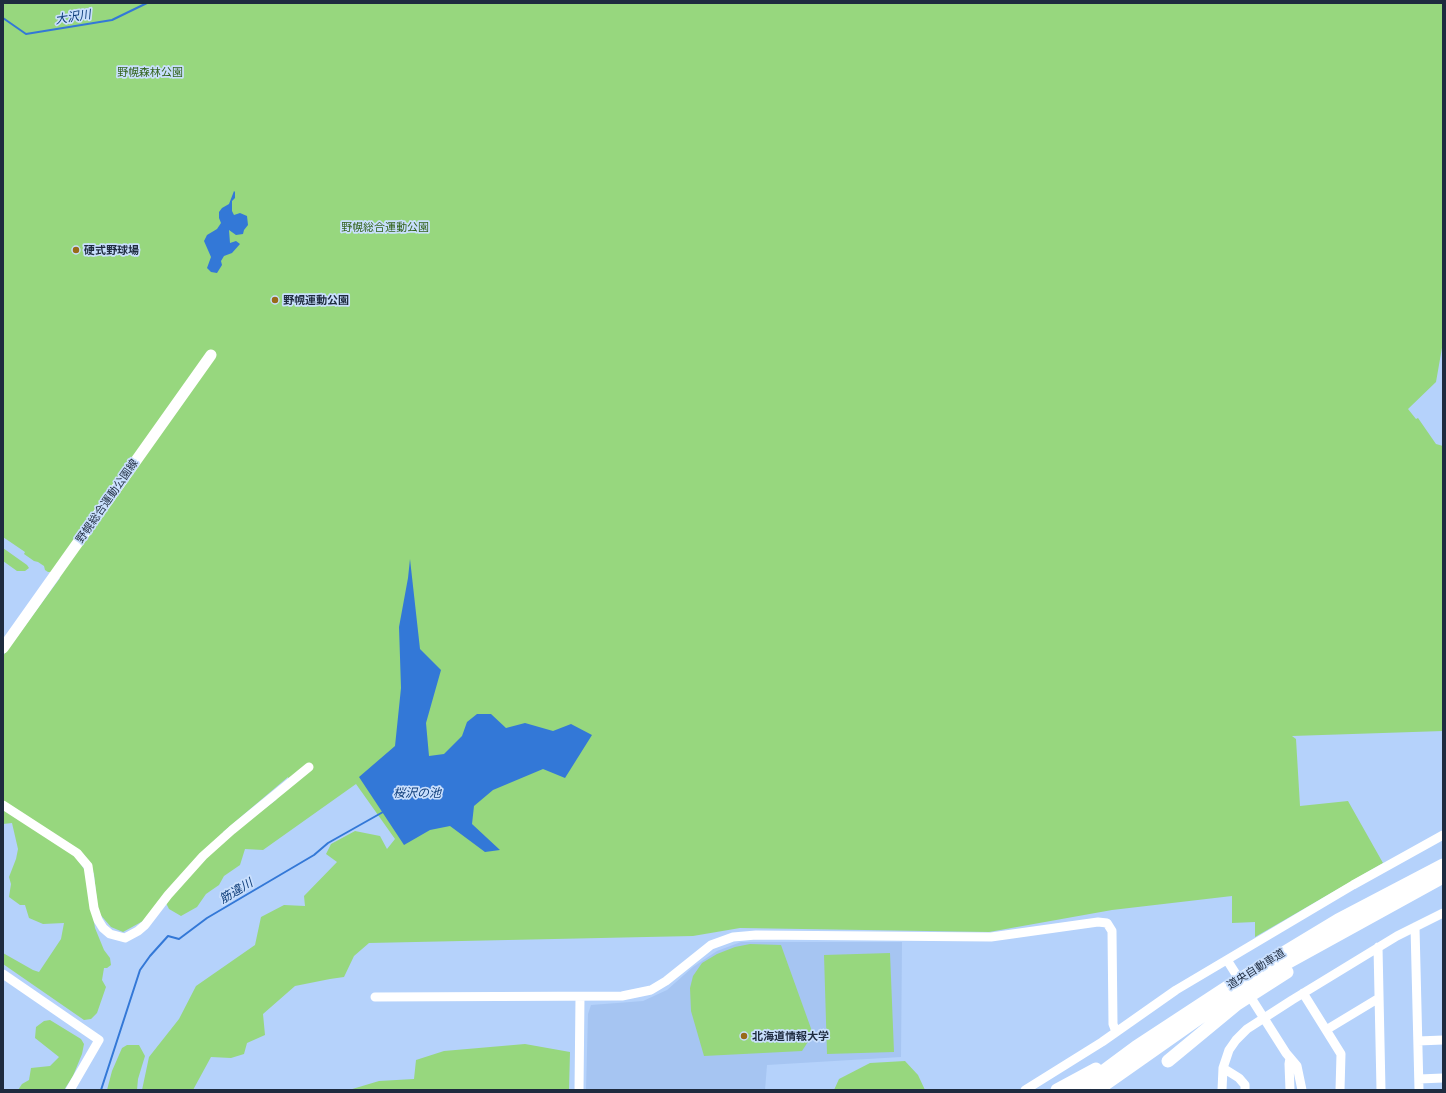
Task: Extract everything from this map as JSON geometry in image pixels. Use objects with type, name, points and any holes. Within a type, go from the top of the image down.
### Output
[{"type":"highway","name":"道央自動車道","points":[[1078,1090],[1136,1047],[1232,984],[1338,920],[1443,865]]},
{"type":"highway","name":"道央自動車道","points":[[1096,1090],[1245,986],[1443,877]]},
{"type":"highway","points":[[1168,1061],[1237,1004],[1428,884]]},
{"type":"highway","points":[[1057,1090],[1136,1047]]},
{"type":"main road","name":"野幌総合運動公園線","points":[[3,648],[211,355]]},
{"type":"street","points":[[3,805],[77,853],[88,866],[94,908],[98,920],[103,928],[110,934],[125,938],[138,931],[145,925],[168,895],[203,856],[232,830],[309,767]]},
{"type":"street","points":[[1025,1090],[1116,1032],[1176,990],[1229,963],[1353,886],[1443,835]]},
{"type":"street","points":[[1222,1090],[1223,1068],[1229,1050],[1247,1029],[1378,947],[1443,913]]},
{"type":"street","points":[[375,997],[622,996],[651,990],[666,981],[711,945],[733,937],[764,935],[991,937],[1098,922],[1107,923],[1112,931],[1114,1024],[1116,1032]]},
{"type":"street","points":[[1415,927],[1419,1090]]},
{"type":"street","points":[[1378,947],[1382,1090]]},
{"type":"street","points":[[1229,963],[1288,1056],[1296,1066],[1302,1090]]},
{"type":"street","points":[[3,974],[99,1040],[70,1090]]},
{"type":"street","points":[[1303,993],[1341,1054],[1340,1090]]},
{"type":"street","points":[[579,1090],[580,997]]},
{"type":"street","points":[[1326,1030],[1379,998]]},
{"type":"street","points":[[1418,1041],[1443,1040]]},
{"type":"street","points":[[1288,1056],[1290,1090]]},
{"type":"street","points":[[1223,1068],[1239,1078],[1245,1085],[1245,1090]]},
{"type":"street","points":[[1419,1079],[1443,1078]]},
{"type":"shaded area","name":"北海道情報大学","points":[[741,942],[902,942],[901,1057],[767,1065],[765,1090],[586,1090],[588,1014],[591,1005],[643,1001],[667,990],[693,967],[717,951]]},
{"type":"green space","points":[[3,3],[1443,3],[1443,342],[1436,382],[1408,409],[1416,419],[1418,418],[1436,444],[1443,446],[1443,731],[1292,736],[1296,739],[1300,806],[1348,801],[1383,863],[1255,937],[1255,922],[1232,923],[1232,896],[1112,910],[989,932],[740,928],[693,936],[369,943],[354,956],[344,977],[295,986],[263,1014],[265,1035],[247,1043],[244,1054],[231,1058],[211,1057],[193,1090],[142,1090],[149,1057],[179,1019],[196,986],[255,945],[261,917],[284,905],[305,906],[304,896],[337,862],[326,854],[331,844],[355,831],[380,836],[387,849],[395,839],[356,784],[263,850],[245,849],[240,865],[224,876],[219,885],[206,894],[197,907],[181,916],[169,909],[165,901],[143,921],[123,932],[111,927],[98,912],[94,874],[84,855],[75,856],[86,872],[95,928],[104,950],[110,958],[111,965],[104,968],[102,980],[106,987],[97,1013],[91,1019],[84,1020],[3,964],[3,953],[39,972],[61,939],[64,923],[43,924],[29,918],[25,905],[20,905],[9,897],[11,884],[9,877],[18,849],[12,823],[3,824],[3,656],[60,578],[53,572],[48,572],[45,570],[44,566],[24,554],[25,552],[3,537]],"holes":[[[288,777],[290,783],[281,792],[276,800],[235,831],[223,832]]]},
{"type":"green space","points":[[3,548],[29,568],[25,571],[17,571],[3,561]]},
{"type":"green space","points":[[750,944],[781,945],[813,1034],[802,1051],[704,1056],[691,1011],[690,988],[693,976],[702,963],[717,954],[735,947]]},
{"type":"green space","points":[[890,953],[894,1052],[827,1054],[824,955]]},
{"type":"green space","points":[[50,1020],[81,1039],[84,1044],[82,1054],[73,1076],[64,1090],[18,1090],[22,1084],[29,1080],[31,1068],[50,1066],[59,1057],[35,1038],[36,1027],[44,1021]]},
{"type":"green space","points":[[525,1044],[570,1052],[569,1090],[349,1090],[379,1081],[414,1079],[416,1060],[444,1051]]},
{"type":"green space","points":[[127,1045],[139,1045],[145,1056],[138,1079],[137,1090],[107,1090],[112,1071],[122,1048]]},
{"type":"green space","points":[[905,1061],[918,1075],[925,1090],[834,1090],[839,1079],[870,1063]]},
{"type":"water","points":[[234,191],[235,198],[232,201],[232,211],[234,215],[240,213],[247,216],[248,225],[243,234],[236,235],[229,230],[230,243],[236,241],[240,244],[232,253],[224,256],[221,261],[222,265],[217,273],[211,272],[207,268],[211,257],[204,241],[207,235],[217,229],[221,223],[219,212],[222,208],[229,204]]},
{"type":"water","name":"桜沢の池","points":[[410,559],[420,649],[441,670],[426,723],[429,756],[444,754],[462,736],[467,722],[477,714],[491,714],[506,728],[525,723],[553,731],[571,724],[592,735],[565,778],[543,769],[493,790],[474,806],[472,824],[500,850],[485,852],[450,826],[430,830],[404,845],[359,777],[395,746],[401,688],[399,627]]},
{"type":"waterway","name":"大沢川","points":[[3,18],[26,34],[112,20],[147,3]]},
{"type":"waterway","name":"筋違川","points":[[101,1090],[140,970],[168,936],[179,939],[207,918],[314,855],[328,843],[383,812]]},
{"type":"place","name":"硬式野球場","points":[[76,250]]},
{"type":"place","name":"野幌運動公園","points":[[275,300]]},
{"type":"place","name":"北海道情報大学","points":[[744,1036]]},
{"type":"park label","name":"野幌森林公園","points":[[150,72]]},
{"type":"park label","name":"野幌総合運動公園","points":[[385,227]]}]
